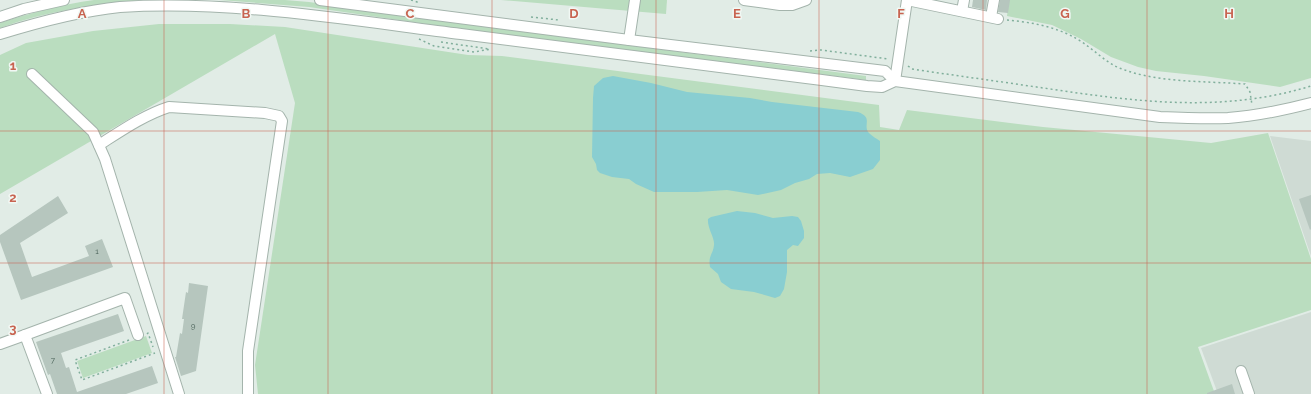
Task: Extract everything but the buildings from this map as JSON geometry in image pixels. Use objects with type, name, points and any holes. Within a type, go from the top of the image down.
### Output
[{"type":"street","points":[[0,17],[22,4],[64,0]]},
{"type":"street","points":[[320,0],[885,71],[895,81]]},
{"type":"street","points":[[629,40],[635,0]]},
{"type":"street","points":[[744,0],[765,1],[780,5],[806,0]]},
{"type":"street","points":[[895,81],[907,0],[935,3],[962,11],[995,18],[994,0]]},
{"type":"street","points":[[962,11],[964,0]]},
{"type":"street","points":[[0,34],[86,11],[121,6],[193,4],[232,6],[295,11],[457,34],[868,86],[882,87],[895,81],[1160,117],[1195,119],[1229,118],[1284,110],[1311,103]]},
{"type":"street","points":[[32,74],[93,132],[99,145],[105,159],[179,394]]},
{"type":"street","points":[[99,145],[129,126],[169,106],[265,114],[279,116],[282,121],[248,351],[248,394]]},
{"type":"street","points":[[0,344],[125,298],[138,336]]},
{"type":"street","points":[[25,335],[47,394]]},
{"type":"street","points":[[1240,371],[1248,394]]},
{"type":"path","points":[[995,18],[1024,22],[1054,29],[1077,39],[1114,66],[1139,74],[1168,79],[1245,84],[1250,92],[1253,115]]},
{"type":"path","points":[[426,40],[419,39],[434,46],[474,52],[491,49],[441,42]]},
{"type":"path","points":[[148,333],[156,354],[82,380],[75,360],[138,336],[148,333]]},
{"type":"shaded area","points":[[1270,136],[1311,141],[1311,256]]},
{"type":"shaded area","points":[[1311,312],[1311,394],[1218,394],[1201,348]]},
{"type":"green space","points":[[94,0],[144,0],[71,9],[35,17],[0,28],[0,23],[23,16],[58,6]]},
{"type":"green space","points":[[220,0],[285,0],[309,2],[455,23],[866,76],[866,80],[454,28],[309,7]]},
{"type":"green space","points":[[501,0],[667,0],[666,14]]},
{"type":"green space","points":[[1009,0],[1311,0],[1311,78],[1280,87],[1156,71],[1138,67],[1111,57],[1081,39],[1052,25],[1007,16]]},
{"type":"green space","points":[[159,24],[230,24],[285,27],[468,55],[502,56],[879,105],[880,127],[899,130],[907,110],[1043,127],[1211,143],[1268,133],[1311,259],[1311,310],[1198,347],[1215,394],[258,394],[255,365],[295,103],[275,34],[0,194],[0,55],[26,43],[93,31]]},
{"type":"green space","points":[[146,336],[152,353],[83,378],[77,361]]},
{"type":"water","points":[[613,76],[687,92],[750,98],[858,112],[863,114],[867,119],[867,130],[869,133],[880,141],[880,160],[873,169],[850,177],[830,173],[817,174],[809,179],[795,183],[781,190],[758,195],[727,190],[654,192],[636,184],[629,179],[612,177],[600,173],[597,170],[596,164],[592,157],[594,86],[603,78]]},
{"type":"water","points":[[737,211],[755,213],[773,218],[792,216],[798,217],[801,221],[804,231],[804,238],[798,246],[793,245],[787,250],[787,272],[784,289],[780,296],[775,298],[754,292],[731,289],[721,282],[718,274],[710,267],[710,257],[714,242],[708,219]]}]
